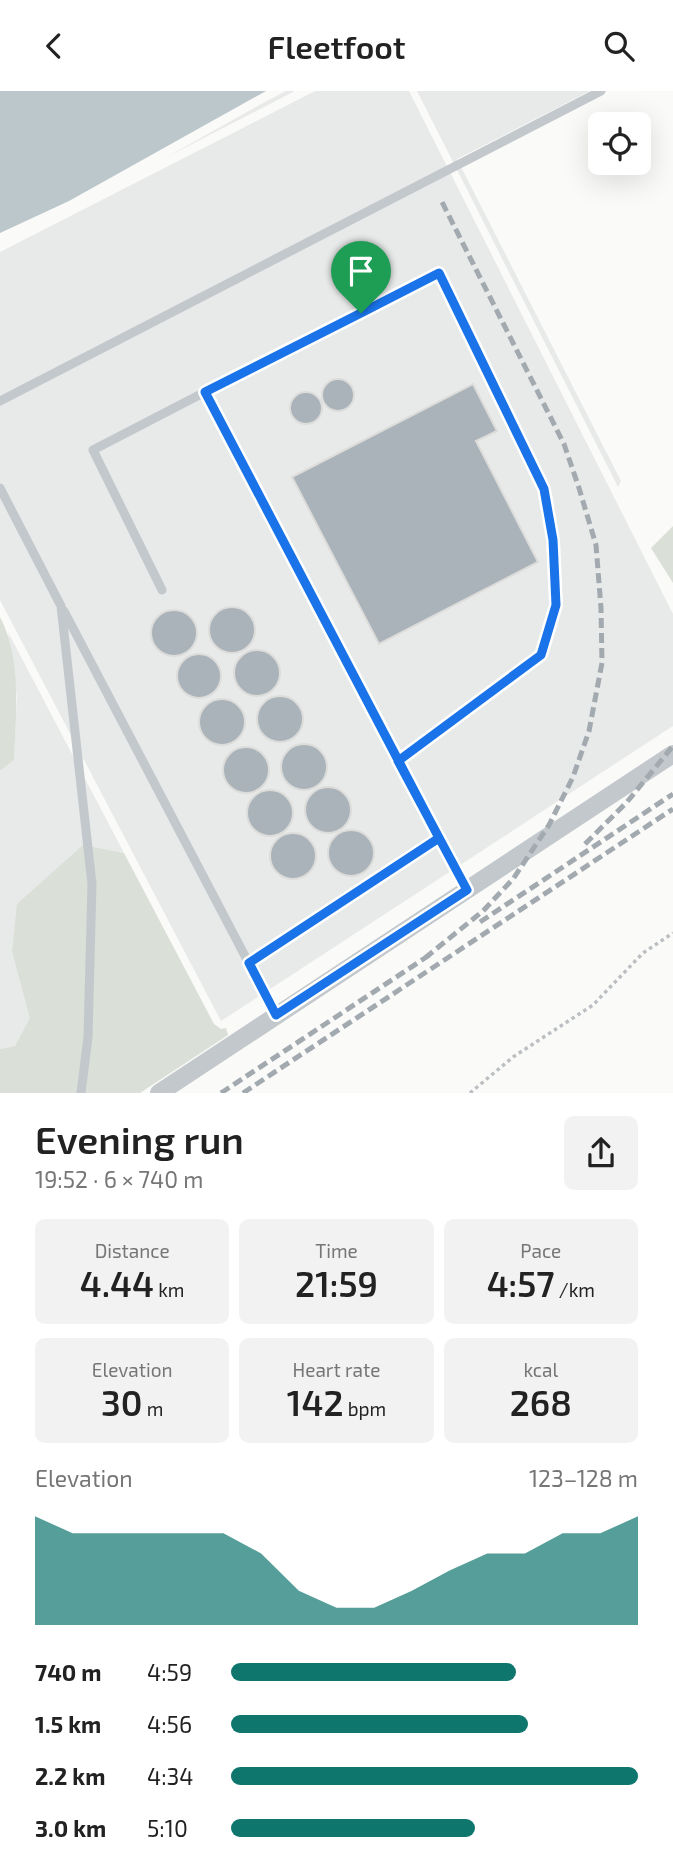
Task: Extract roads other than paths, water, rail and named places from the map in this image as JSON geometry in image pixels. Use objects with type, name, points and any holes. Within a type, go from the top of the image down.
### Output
[{"type":"street","points":[[159,1093],[673,754]]},
{"type":"lane","points":[[0,401],[601,91]]},
{"type":"lane","points":[[162,590],[93,450],[439,273],[544,489],[553,540],[556,605],[541,655],[398,761]]},
{"type":"lane","points":[[205,392],[467,890]]},
{"type":"lane","points":[[0,488],[276,1015]]},
{"type":"lane","points":[[61,606],[92,884],[88,1037],[82,1093]]},
{"type":"lane","points":[[249,963],[439,838]]},
{"type":"railway","points":[[425,958],[483,911],[513,879],[549,825],[573,777],[589,731],[602,663],[596,545],[564,444],[441,200]]},
{"type":"railway","points":[[585,844],[627,802],[673,746]]},
{"type":"railway","points":[[480,922],[673,794]]},
{"type":"railway","points":[[243,1093],[673,809]]},
{"type":"railway","points":[[221,1093],[431,954]]}]
